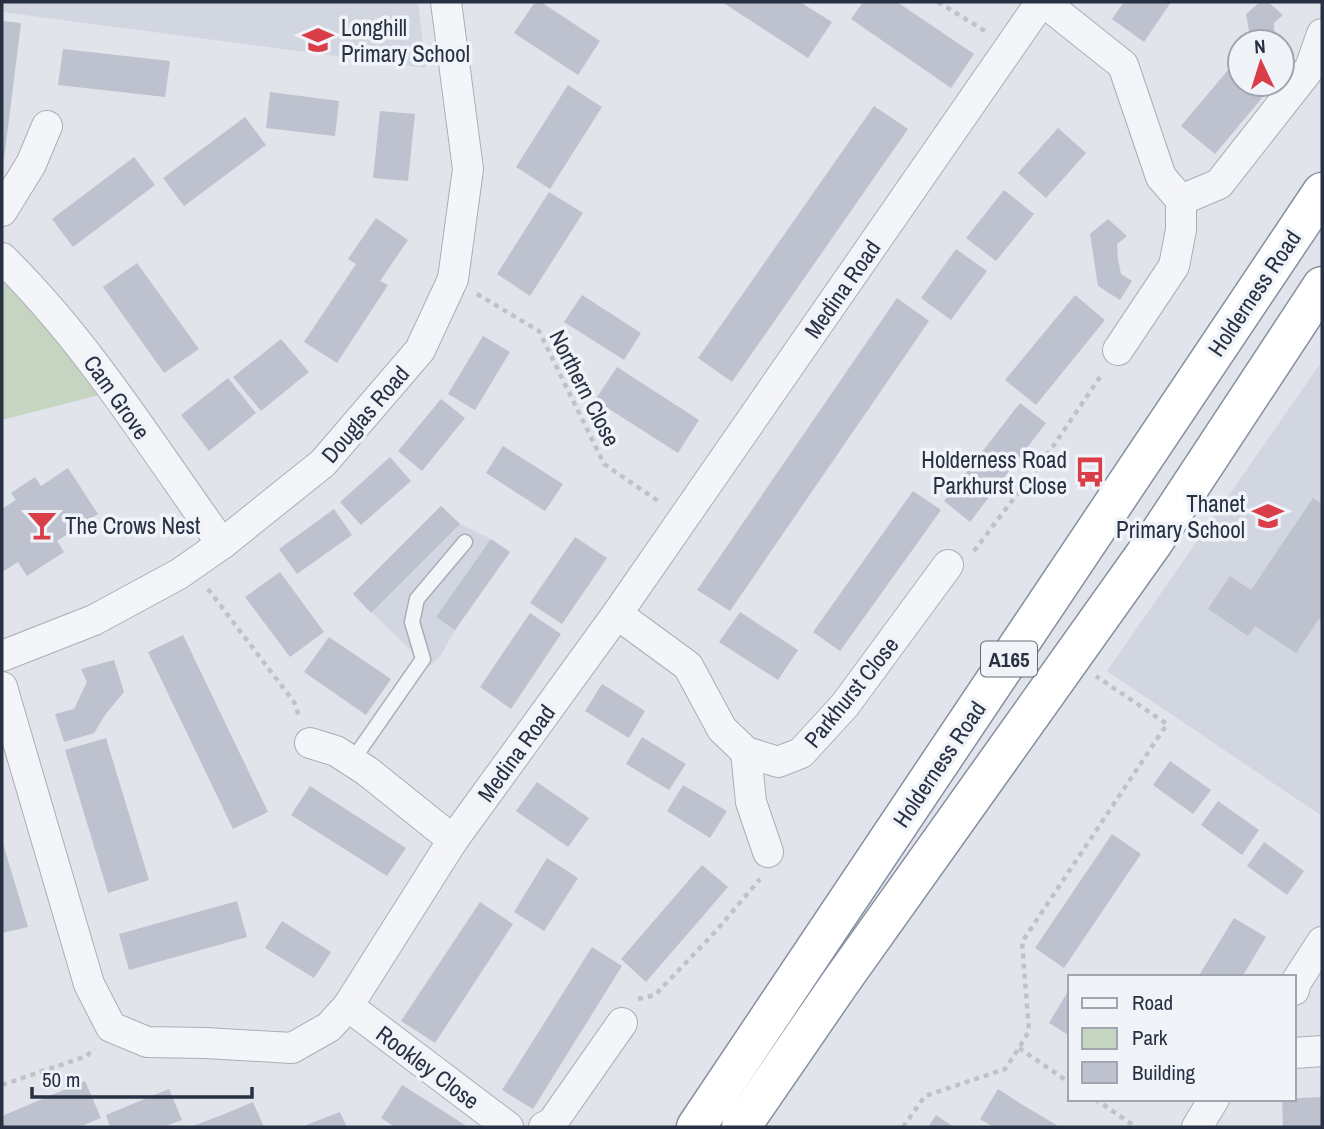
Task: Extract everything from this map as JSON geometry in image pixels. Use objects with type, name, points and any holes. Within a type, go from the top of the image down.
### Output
[{"type":"highway","name":"Holderness Road","points":[[696,1127],[1322,192]]},
{"type":"highway","name":"Holderness Road","points":[[741,1127],[840,983],[1153,543],[1322,286]]},
{"type":"street","name":"Douglas Road","points":[[2,656],[94,620],[191,566],[222,544],[323,463],[420,350],[453,279],[468,169],[446,2]]},
{"type":"street","name":"Medina Road","points":[[111,1027],[147,1042],[292,1048],[329,1027],[348,1006],[453,841],[617,614],[1042,2]]},
{"type":"street","points":[[1042,2],[1123,65],[1161,177],[1181,200],[1181,230],[1174,266],[1118,350]]},
{"type":"street","points":[[1181,200],[1219,184],[1310,68],[1322,34]]},
{"type":"street","points":[[2,211],[31,164],[47,126]]},
{"type":"street","name":"Cam Grove","points":[[2,258],[28,283],[86,353],[222,544]]},
{"type":"street","name":"Parkhurst Close","points":[[617,614],[688,666],[722,729],[746,752],[778,762],[801,753],[845,705],[946,582]]},
{"type":"street","points":[[2,687],[89,984],[111,1027]]},
{"type":"street","points":[[310,743],[336,751],[352,761],[453,841]]},
{"type":"street","points":[[746,752],[751,802],[768,852]]},
{"type":"street","points":[[1296,982],[1322,942]]},
{"type":"street","name":"Rookley Close","points":[[348,1006],[508,1127]]},
{"type":"street","points":[[544,1127],[552,1123],[622,1023]]},
{"type":"street","points":[[1296,1053],[1322,1051]]},
{"type":"street","points":[[1197,1127],[1213,1101]]},
{"type":"lane","points":[[352,761],[423,659],[412,622],[416,598],[465,542]]},
{"type":"path","points":[[939,2],[1009,47]]},
{"type":"path","name":"Northern Close","points":[[453,279],[539,331],[604,464],[683,518]]},
{"type":"path","points":[[946,582],[965,562],[1052,448],[1118,350]]},
{"type":"path","points":[[191,566],[293,702],[301,720],[300,742],[310,743]]},
{"type":"path","points":[[903,1127],[925,1096],[1005,1069],[1019,1048],[1030,1031],[1022,943],[1167,724],[1087,670]]},
{"type":"path","points":[[622,1023],[633,1000],[655,995],[763,875],[768,852]]},
{"type":"path","points":[[2,1085],[87,1056],[111,1027]]},
{"type":"path","points":[[1019,1048],[1068,1082]]},
{"type":"path","points":[[1098,1101],[1136,1127]]},
{"type":"shaded area","name":"Longhill Primary School","points":[[2,2],[418,2],[426,68],[2,12]]},
{"type":"shaded area","name":"Thanet Primary School","points":[[1322,361],[1322,816],[1107,671]]},
{"type":"shaded area","points":[[441,506],[460,524],[510,552],[455,630],[439,658],[428,667],[353,594]]},
{"type":"green space","points":[[2,267],[103,394],[2,420]]},
{"type":"building","points":[[535,2],[541,2],[600,41],[578,75],[514,33]]},
{"type":"building","points":[[722,2],[800,2],[832,22],[808,58]]},
{"type":"building","points":[[863,2],[897,2],[974,54],[951,88],[851,19]]},
{"type":"building","points":[[1124,2],[1171,2],[1144,42],[1112,19]]},
{"type":"building","points":[[1260,2],[1268,2],[1283,15],[1274,23],[1274,28],[1248,28],[1246,14]]},
{"type":"building","points":[[2,21],[21,23],[3,167],[2,167]]},
{"type":"building","points":[[63,49],[170,61],[165,97],[58,85]]},
{"type":"building","points":[[1226,72],[1226,98],[1262,98],[1215,154],[1181,126]]},
{"type":"building","points":[[568,85],[602,107],[550,189],[516,167]]},
{"type":"building","points":[[270,92],[339,101],[335,136],[266,128]]},
{"type":"building","points":[[874,106],[908,129],[732,382],[698,358]]},
{"type":"building","points":[[380,111],[415,114],[408,181],[373,178]]},
{"type":"building","points":[[245,117],[266,145],[184,206],[163,178]]},
{"type":"building","points":[[1058,128],[1086,153],[1046,198],[1018,173]]},
{"type":"building","points":[[134,157],[155,185],[73,247],[52,219]]},
{"type":"building","points":[[1004,190],[1034,214],[996,261],[966,238]]},
{"type":"building","points":[[549,192],[583,213],[530,296],[497,274]]},
{"type":"building","points":[[376,218],[408,240],[380,281],[388,285],[337,363],[304,342],[356,264],[348,259]]},
{"type":"building","points":[[1108,219],[1127,236],[1117,244],[1118,259],[1121,274],[1132,281],[1120,300],[1098,286],[1090,234]]},
{"type":"building","points":[[956,249],[987,271],[951,320],[921,298]]},
{"type":"building","points":[[137,263],[199,349],[164,373],[103,287]]},
{"type":"building","points":[[582,295],[641,333],[624,360],[564,322]]},
{"type":"building","points":[[1075,295],[1105,320],[1036,405],[1005,380]]},
{"type":"building","points":[[897,298],[929,321],[730,611],[697,590]]},
{"type":"building","points":[[483,336],[510,352],[475,410],[448,394]]},
{"type":"building","points":[[281,339],[309,372],[261,411],[233,377]]},
{"type":"building","points":[[617,367],[699,420],[678,453],[595,400]]},
{"type":"building","points":[[228,378],[256,413],[209,451],[181,415]]},
{"type":"building","points":[[441,399],[465,418],[422,471],[398,451]]},
{"type":"building","points":[[1020,403],[1046,423],[970,522],[944,501]]},
{"type":"building","points":[[503,446],[563,484],[545,511],[486,473]]},
{"type":"building","points":[[390,457],[411,481],[361,525],[340,502]]},
{"type":"building","name":"The Crows Nest","points":[[68,468],[98,514],[57,541],[64,552],[27,576],[18,562],[2,572],[2,509],[16,500],[11,493],[35,477],[41,486]]},
{"type":"building","points":[[913,491],[941,510],[840,651],[813,632]]},
{"type":"building","points":[[1313,498],[1322,504],[1322,621],[1319,619],[1296,653],[1255,626],[1248,636],[1208,609],[1230,576],[1251,590]]},
{"type":"building","points":[[441,506],[460,524],[371,613],[353,594]]},
{"type":"building","points":[[334,509],[352,535],[297,574],[279,549]]},
{"type":"building","points":[[575,537],[607,558],[562,624],[530,603]]},
{"type":"building","points":[[491,539],[510,552],[455,630],[436,617]]},
{"type":"building","points":[[280,572],[324,632],[290,657],[245,597]]},
{"type":"building","points":[[740,612],[798,650],[778,680],[719,642]]},
{"type":"building","points":[[530,613],[561,634],[511,709],[480,687]]},
{"type":"building","points":[[183,635],[268,812],[233,829],[148,652]]},
{"type":"building","points":[[329,637],[391,679],[366,715],[304,672]]},
{"type":"building","points":[[114,660],[124,692],[94,733],[64,742],[55,714],[74,709],[87,682],[81,669]]},
{"type":"building","points":[[602,684],[645,711],[629,738],[585,711]]},
{"type":"building","points":[[642,737],[686,764],[669,790],[626,764]]},
{"type":"building","points":[[106,738],[149,880],[108,893],[65,750]]},
{"type":"building","points":[[1170,761],[1211,790],[1193,814],[1153,785]]},
{"type":"building","points":[[537,782],[589,818],[568,847],[516,811]]},
{"type":"building","points":[[683,785],[727,811],[710,838],[667,811]]},
{"type":"building","points":[[310,786],[406,848],[387,876],[291,815]]},
{"type":"building","points":[[1218,801],[1259,830],[1242,855],[1201,825]]},
{"type":"building","points":[[1112,834],[1141,854],[1064,968],[1035,948]]},
{"type":"building","points":[[2,840],[28,927],[2,933]]},
{"type":"building","points":[[1264,842],[1304,871],[1287,895],[1247,866]]},
{"type":"building","points":[[547,858],[578,878],[544,931],[514,912]]},
{"type":"building","points":[[702,865],[728,887],[646,982],[621,959]]},
{"type":"building","points":[[237,901],[247,937],[129,970],[119,934]]},
{"type":"building","points":[[480,902],[513,924],[435,1043],[401,1021]]},
{"type":"building","points":[[1234,918],[1266,937],[1243,975],[1199,975]]},
{"type":"building","points":[[282,921],[331,952],[314,978],[265,948]]},
{"type":"building","points":[[592,947],[622,966],[533,1109],[502,1090]]},
{"type":"building","points":[[1067,993],[1068,1035],[1049,1023]]},
{"type":"building","points":[[85,1081],[101,1118],[79,1127],[2,1127],[2,1116]]},
{"type":"building","points":[[402,1085],[468,1127],[395,1127],[381,1118]]},
{"type":"building","points":[[169,1089],[182,1120],[163,1127],[110,1127],[106,1115]]},
{"type":"building","points":[[998,1089],[1060,1127],[993,1127],[980,1119]]},
{"type":"building","points":[[1322,1097],[1322,1127],[1283,1127],[1282,1101],[1296,1101],[1296,1098]]},
{"type":"building","points":[[253,1102],[264,1127],[190,1127],[222,1115]]},
{"type":"building","points":[[340,1112],[347,1127],[302,1127],[309,1124]]},
{"type":"building","points":[[936,1115],[954,1127],[928,1127]]},
{"type":"place","name":"Longhill Primary School","points":[[318,40]]},
{"type":"place","name":"Holderness Road Parkhurst Close","points":[[1090,472]]},
{"type":"place","name":"Thanet Primary School","points":[[1268,516]]},
{"type":"place","name":"The Crows Nest","points":[[42,525]]}]
